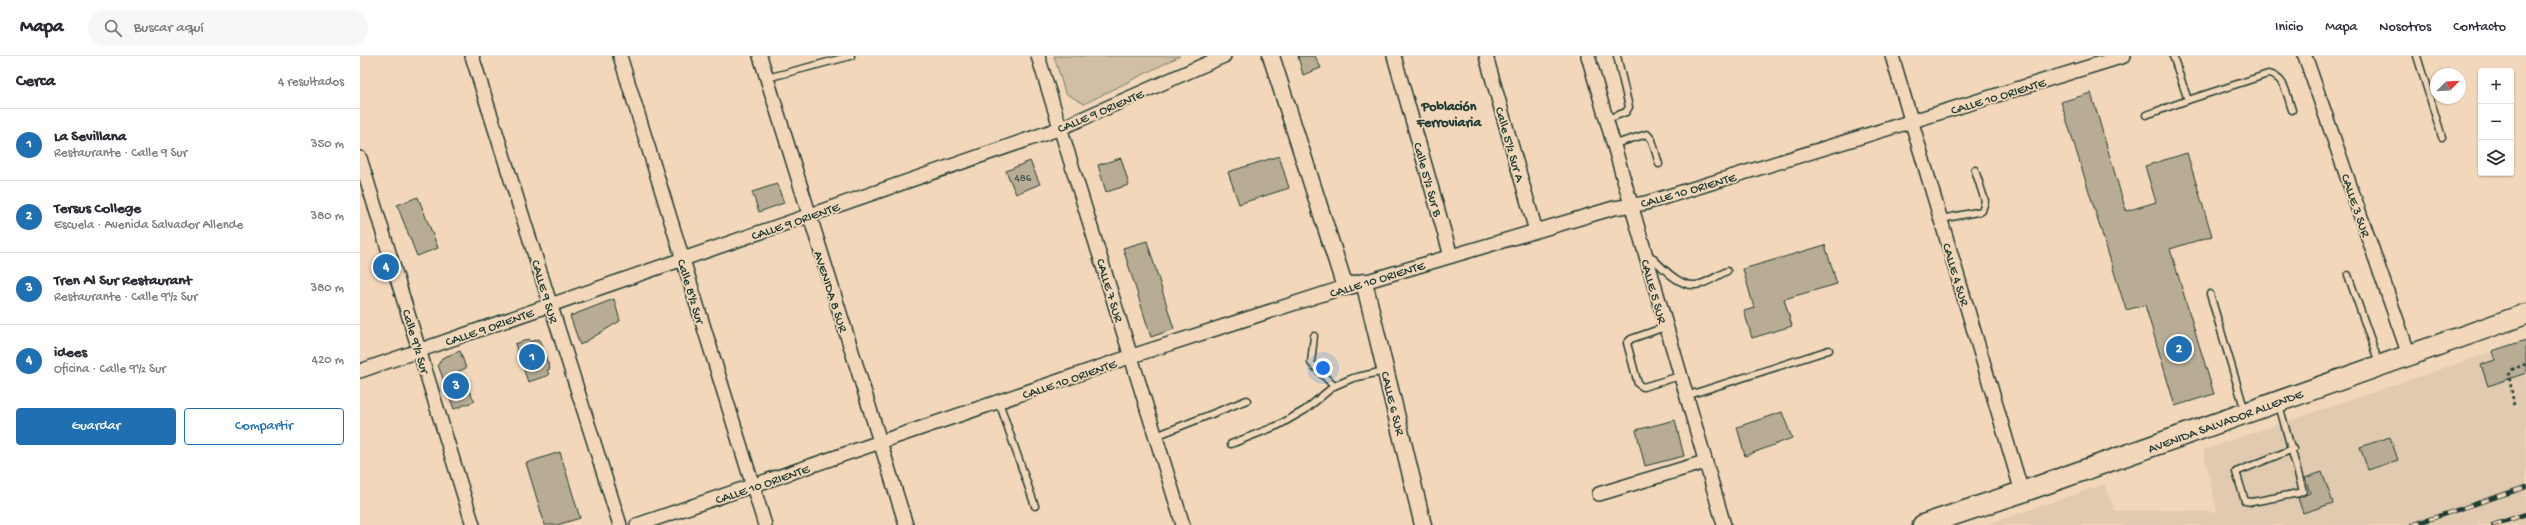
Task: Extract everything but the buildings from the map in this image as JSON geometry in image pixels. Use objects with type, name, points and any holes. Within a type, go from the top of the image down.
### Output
[{"type":"main road","name":"AVENIDA SALVADOR ALLENDE","points":[[1923,525],[2022,492],[2526,314]]},
{"type":"street","name":"CALLE 9 SUR","points":[[472,56],[620,525]]},
{"type":"street","name":"Calle 8½ Sur","points":[[620,56],[765,525]]},
{"type":"street","name":"AVENIDA 8 SUR","points":[[760,56],[808,216],[881,442],[906,525]]},
{"type":"street","name":"CALLE 7 SUR","points":[[1038,56],[1183,525]]},
{"type":"street","name":"CALLE 9 ORIENTE","points":[[360,371],[1061,128],[1224,56]]},
{"type":"street","points":[[1271,56],[1345,287]]},
{"type":"street","name":"Calle 5½ Sur B","points":[[1394,56],[1451,256]]},
{"type":"street","name":"Calle 5½ Sur A","points":[[1486,56],[1536,231]]},
{"type":"street","name":"CALLE 5 SUR","points":[[1588,56],[1629,206],[1724,525]]},
{"type":"street","name":"CALLE 4 SUR","points":[[1892,56],[2022,492]]},
{"type":"street","name":"CALLE 10 ORIENTE","points":[[637,525],[1132,356],[1345,287],[1614,208],[1646,203],[2124,56]]},
{"type":"street","name":"CALLE 3 SUR","points":[[2305,56],[2409,355]]},
{"type":"street","name":"Calle 9½ Sur","points":[[360,158],[473,525]]},
{"type":"street","name":"CALLE 6 SUR","points":[[1364,282],[1423,525]]},
{"type":"street","points":[[1600,494],[1705,462]]},
{"type":"lane","points":[[766,78],[851,56]]},
{"type":"lane","points":[[1605,120],[1626,112],[1629,108],[1617,56]]},
{"type":"lane","points":[[2173,56],[2188,100]]},
{"type":"lane","points":[[2417,56],[2442,137]]},
{"type":"lane","points":[[2146,115],[2268,74],[2277,76],[2281,80],[2292,110]]},
{"type":"lane","points":[[1612,145],[1647,134],[1652,140],[1659,164]]},
{"type":"lane","points":[[1941,219],[1982,212],[1985,201],[1975,170]]},
{"type":"lane","points":[[1642,247],[1674,278],[1692,285],[1700,284],[1727,271]]},
{"type":"lane","points":[[2348,275],[2380,365]]},
{"type":"lane","points":[[2210,294],[2246,413]]},
{"type":"lane","points":[[1665,327],[1632,338],[1627,343],[1638,384],[1643,387],[1680,376]]},
{"type":"lane","points":[[1314,336],[1312,363],[1334,386]]},
{"type":"lane","points":[[1686,396],[1829,350]]},
{"type":"lane","points":[[1231,444],[1279,425],[1305,410],[1334,386],[1353,378],[1386,370]]},
{"type":"lane","points":[[1156,436],[1247,400]]},
{"type":"lane","points":[[2278,401],[2293,449],[2303,490],[2299,493],[2252,502],[2246,501],[2236,472],[2293,449]]},
{"type":"lane","points":[[999,402],[1036,506]]},
{"type":"path","points":[[2514,405],[2509,375],[2513,369],[2526,364]]},
{"type":"shaded area","points":[[1054,56],[1180,56],[1084,104],[1065,93]]},
{"type":"shaded area","points":[[2526,340],[2526,525],[1985,525],[2105,484],[2115,511],[2167,510],[2217,512],[2203,450]]},
{"type":"railway","points":[[2412,525],[2526,487]]},
{"type":"railway","points":[[2493,525],[2526,514]]},
{"type":"place","name":"idees","points":[[386,267]]},
{"type":"place","name":"Tersus College","points":[[2179,349]]},
{"type":"place","name":"La Sevillana","points":[[532,357]]},
{"type":"place","name":"Tren Al Sur Restaurant","points":[[456,386]]},
{"type":"district","name":"Población Ferroviaria","points":[[1449,114]]}]
